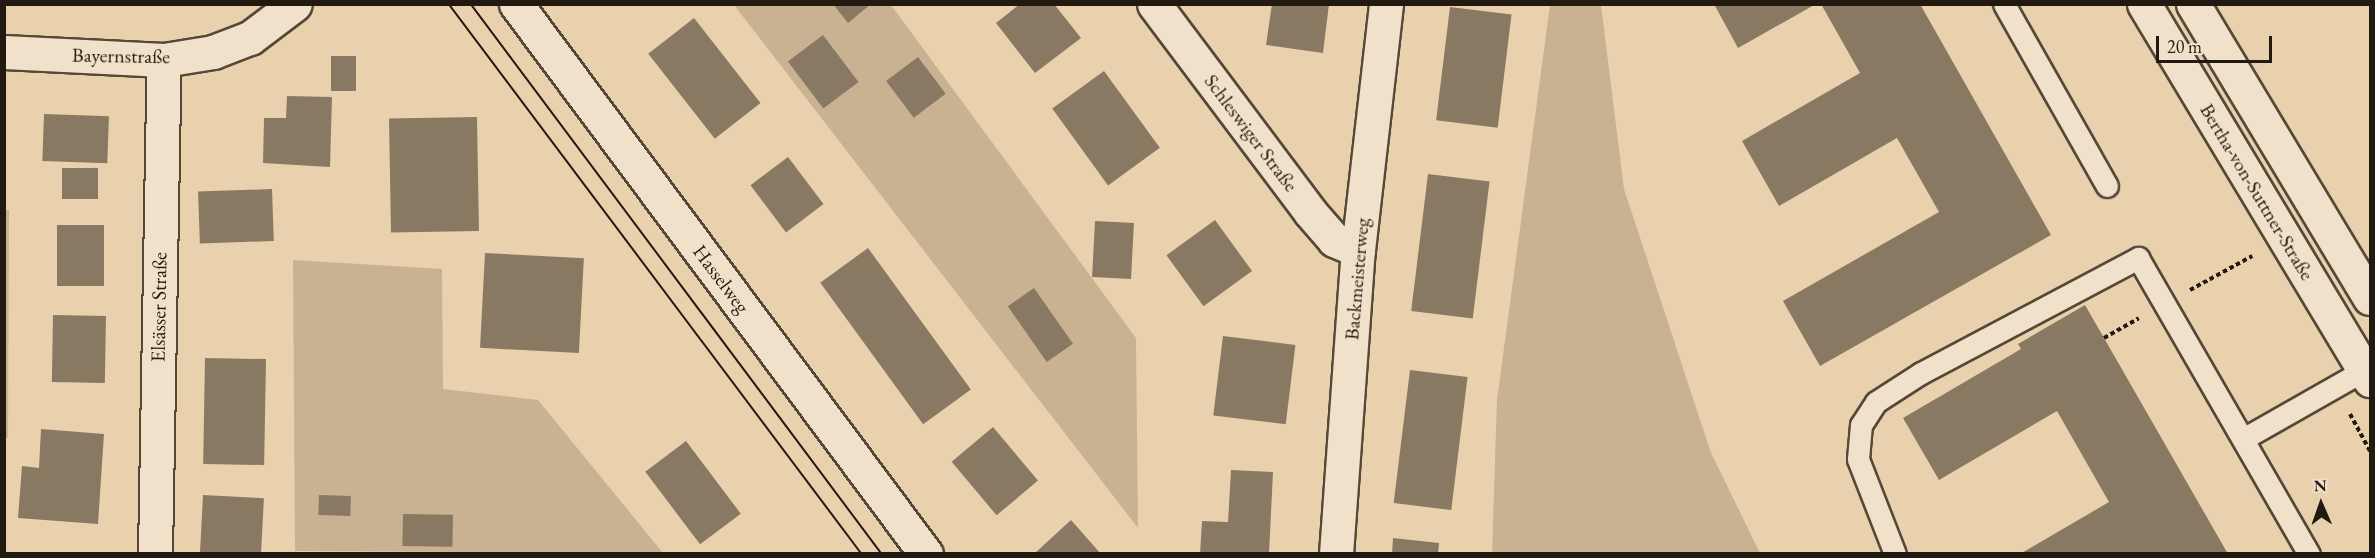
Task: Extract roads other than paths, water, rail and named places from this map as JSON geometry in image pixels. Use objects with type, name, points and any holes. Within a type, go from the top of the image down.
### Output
[{"type":"street","name":"Bayernstraße","points":[[4,52],[164,60],[213,52],[250,38],[295,4]]},
{"type":"street","name":"Hasselweg","points":[[516,4],[926,554]]},
{"type":"street","name":"Schleswiger Straße","points":[[1154,4],[1310,212],[1334,240],[1358,250]]},
{"type":"street","name":"Backmeisterweg","points":[[1336,554],[1358,250],[1386,4]]},
{"type":"street","name":"Bertha-von-Suttner-Straße","points":[[2144,4],[2369,372]]},
{"type":"street","points":[[2193,4],[2370,298]]},
{"type":"street","name":"Elsässer Straße","points":[[155,554],[164,60]]},
{"type":"lane","points":[[2004,4],[2107,186]]},
{"type":"lane","points":[[1895,554],[1858,459],[1861,425],[1876,402],[1921,373],[2138,258],[2309,554]]},
{"type":"lane","points":[[2243,439],[2369,372]]},
{"type":"tram line","points":[[449,4],[862,554]]},
{"type":"tram line","points":[[471,4],[882,554]]}]
